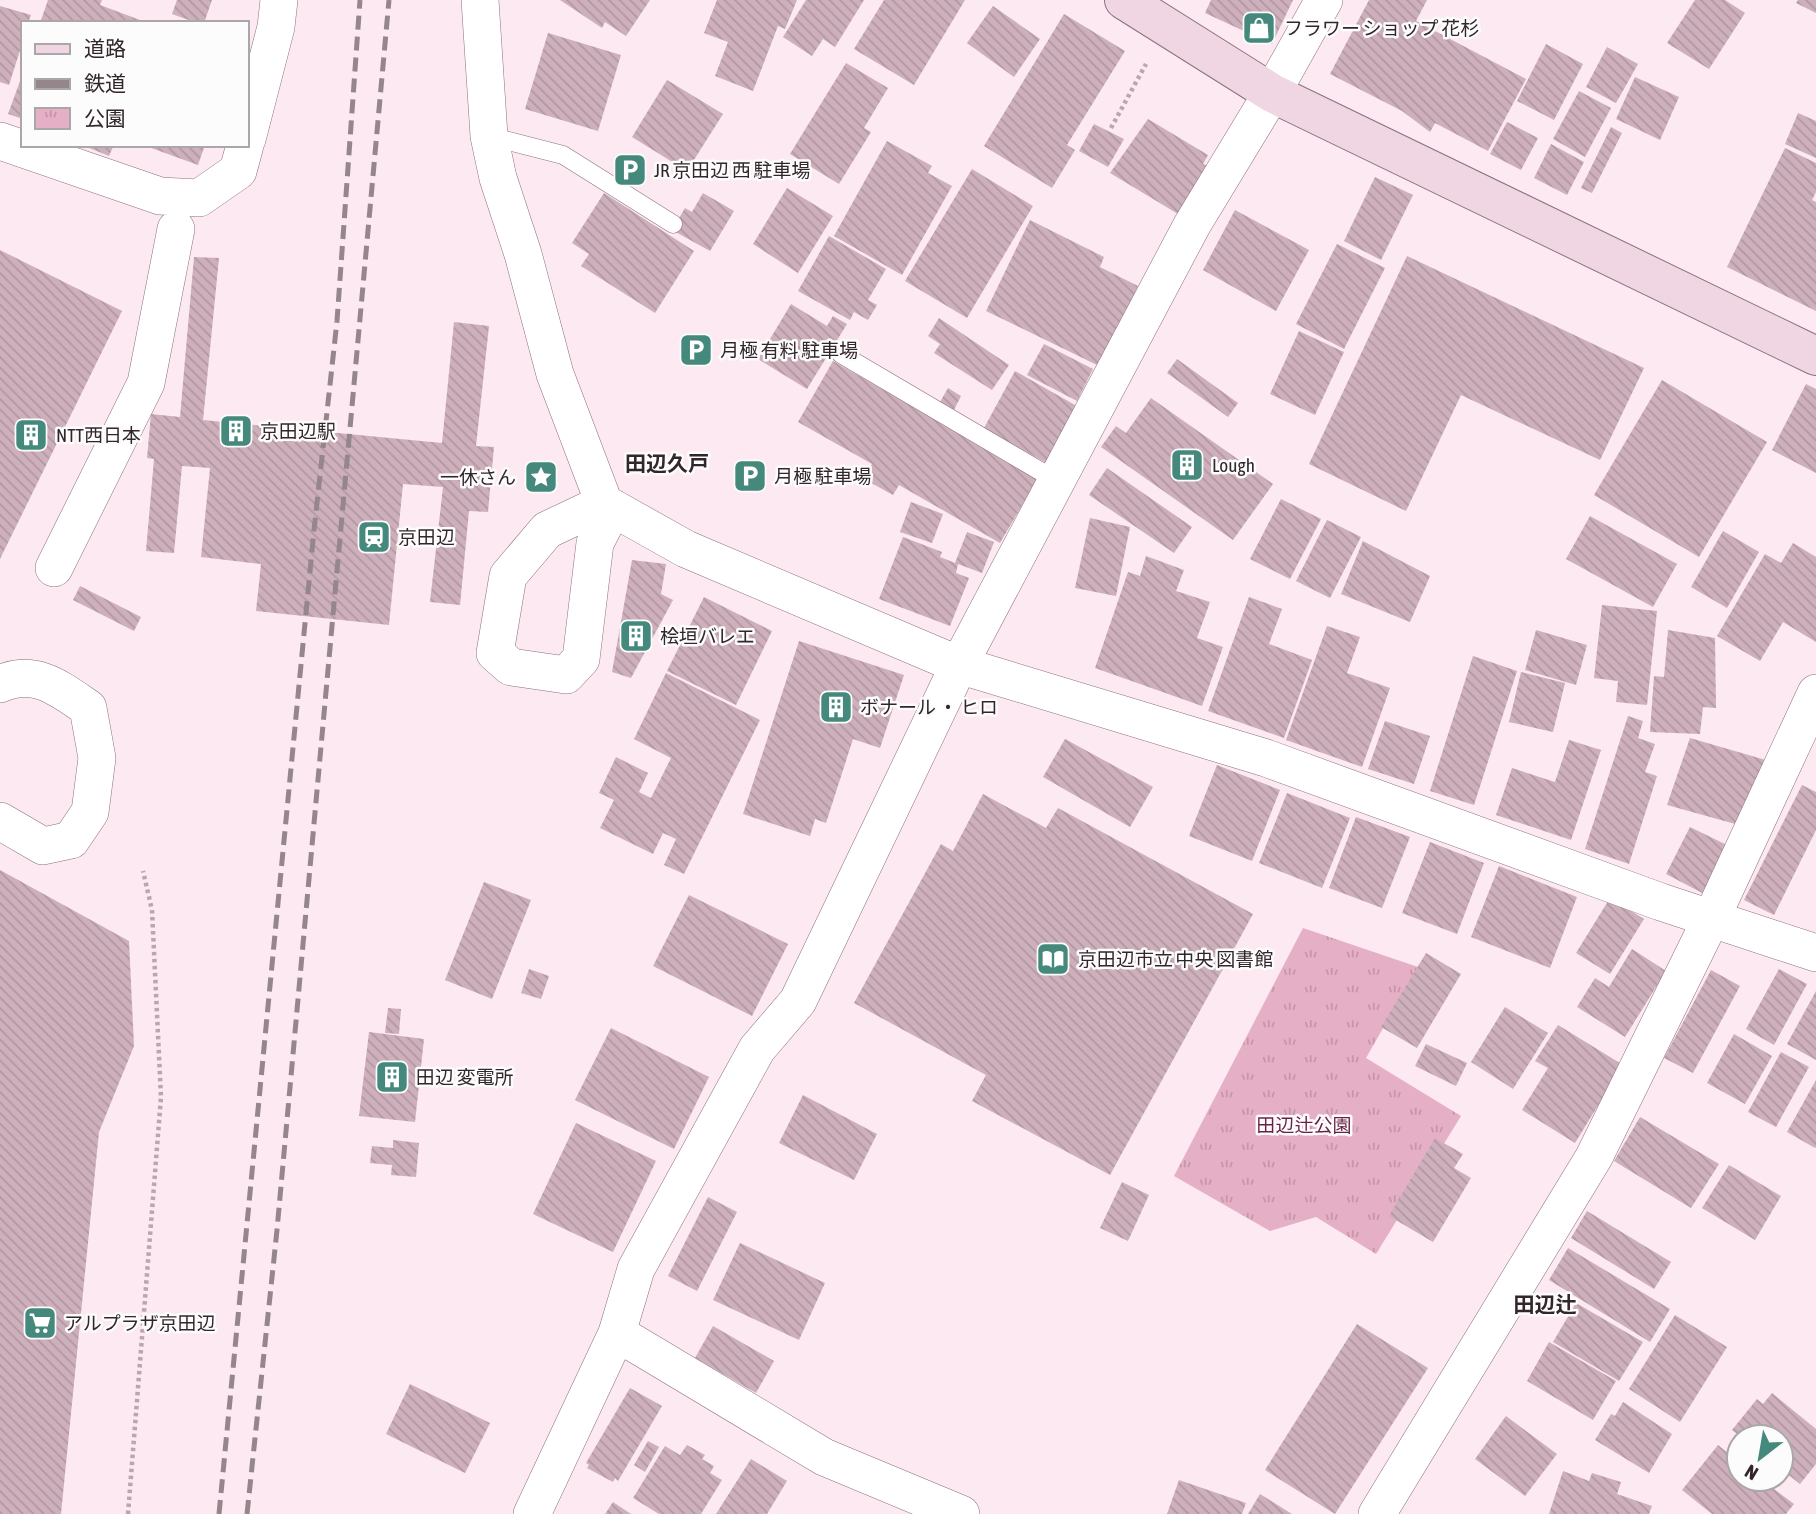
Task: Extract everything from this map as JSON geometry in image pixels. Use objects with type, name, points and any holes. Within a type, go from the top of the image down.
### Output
[{"type":"street","points":[[248,135],[276,26],[279,0]]},
{"type":"street","points":[[480,0],[489,136],[498,178],[523,254],[555,374],[608,506],[686,549],[959,665],[1266,758],[1661,902],[1816,953]]},
{"type":"street","points":[[1124,0],[1272,93],[1816,356]]},
{"type":"street","points":[[532,1514],[617,1333],[636,1269],[757,1049],[798,1001],[959,665],[1192,225],[1272,93],[1324,0]]},
{"type":"street","points":[[0,141],[160,196],[199,198],[238,171],[244,147]]},
{"type":"street","points":[[54,568],[146,383],[176,229]]},
{"type":"street","points":[[0,684],[12,678],[48,681],[88,708],[97,758],[90,812],[71,840],[43,846],[0,821]]},
{"type":"street","points":[[1377,1514],[1594,1157],[1712,918],[1816,693]]},
{"type":"street","points":[[617,1333],[824,1457],[961,1514]]},
{"type":"lane","points":[[489,136],[563,155],[673,224]]},
{"type":"lane","points":[[841,354],[1057,481]]},
{"type":"path","points":[[1111,128],[1166,28]]},
{"type":"path","points":[[128,1514],[161,1097],[152,910],[143,872]]},
{"type":"green space","name":"田辺辻公園","points":[[1303,928],[1418,967],[1366,1058],[1461,1116],[1376,1254],[1316,1217],[1270,1231],[1174,1176]]},
{"type":"building","points":[[48,0],[102,0],[100,5],[143,21],[41,21]]},
{"type":"building","points":[[177,0],[212,0],[205,21],[191,21],[172,14]]},
{"type":"building","points":[[560,0],[650,0],[626,36],[605,22],[602,28]]},
{"type":"building","points":[[717,0],[797,0],[785,29],[778,26],[753,91],[715,76],[728,42],[704,33]]},
{"type":"building","points":[[806,0],[864,0],[835,47],[823,39],[812,56],[783,37]]},
{"type":"building","points":[[884,0],[965,0],[914,85],[854,49]]},
{"type":"building","name":"フラワー ショップ 花杉","points":[[1211,0],[1293,0],[1272,44],[1205,13]]},
{"type":"building","points":[[1369,0],[1427,0],[1416,21],[1526,79],[1488,151],[1435,123],[1430,132],[1402,111],[1330,74]]},
{"type":"building","points":[[1695,0],[1725,0],[1745,13],[1709,69],[1667,43]]},
{"type":"building","points":[[1798,0],[1816,0],[1816,13],[1796,3]]},
{"type":"building","points":[[0,6],[31,15],[29,21],[21,21],[21,47],[9,85],[0,82]]},
{"type":"building","points":[[993,6],[1040,39],[1014,77],[967,43]]},
{"type":"building","points":[[1064,14],[1125,51],[1067,145],[1075,150],[1052,188],[984,146]]},
{"type":"building","points":[[548,33],[621,55],[598,131],[525,109]]},
{"type":"building","points":[[1546,44],[1583,64],[1554,120],[1517,101]]},
{"type":"building","points":[[1607,47],[1638,64],[1616,103],[1586,87]]},
{"type":"building","points":[[846,63],[888,88],[864,128],[871,132],[839,184],[790,154]]},
{"type":"building","points":[[1635,77],[1679,97],[1660,140],[1616,119]]},
{"type":"building","points":[[21,78],[21,118],[8,114]]},
{"type":"building","points":[[667,80],[723,114],[687,171],[632,137]]},
{"type":"building","points":[[1579,91],[1611,108],[1585,157],[1553,139]]},
{"type":"building","points":[[1798,113],[1816,121],[1816,158],[1785,144]]},
{"type":"building","points":[[1148,119],[1208,155],[1203,164],[1207,166],[1178,214],[1110,173]]},
{"type":"building","points":[[1507,122],[1538,138],[1521,170],[1490,154]]},
{"type":"building","points":[[1094,124],[1124,139],[1108,167],[1079,151]]},
{"type":"building","points":[[1611,127],[1622,133],[1592,193],[1581,188]]},
{"type":"building","points":[[887,141],[932,166],[928,173],[952,186],[902,275],[834,236]]},
{"type":"building","points":[[1551,144],[1584,162],[1567,195],[1534,178]]},
{"type":"building","points":[[87,147],[113,147],[109,156]]},
{"type":"building","points":[[148,147],[204,147],[198,165]]},
{"type":"building","points":[[1785,148],[1816,163],[1816,192],[1812,200],[1816,202],[1816,311],[1727,267]]},
{"type":"building","points":[[972,169],[1033,206],[967,318],[905,281]]},
{"type":"building","points":[[1375,177],[1413,195],[1381,260],[1344,241]]},
{"type":"building","points":[[787,188],[833,216],[798,273],[753,244]]},
{"type":"building","points":[[604,193],[694,251],[655,313],[581,266],[589,254],[572,243]]},
{"type":"building","points":[[703,193],[734,211],[710,251],[672,230],[685,208],[692,212]]},
{"type":"building","points":[[1235,210],[1309,250],[1276,311],[1203,270]]},
{"type":"building","points":[[1030,220],[1104,257],[1100,267],[1138,286],[1099,366],[986,311]]},
{"type":"building","points":[[829,236],[886,269],[868,300],[877,305],[868,320],[854,312],[850,320],[798,291]]},
{"type":"building","points":[[1337,244],[1385,268],[1344,349],[1296,324]]},
{"type":"building","name":"NTT西日本","points":[[0,250],[122,311],[0,559]]},
{"type":"building","points":[[1407,256],[1644,368],[1600,460],[1461,395],[1406,511],[1309,464]]},
{"type":"building","name":"京田辺駅","points":[[194,257],[219,258],[203,420],[442,443],[454,322],[489,326],[476,446],[494,447],[488,512],[469,511],[460,605],[430,602],[443,487],[403,484],[389,625],[256,611],[261,564],[201,557],[210,468],[182,466],[174,553],[146,551],[154,459],[147,458],[151,414],[180,417]]},
{"type":"building","points":[[791,304],[827,326],[833,316],[847,324],[807,389],[758,359]]},
{"type":"building","points":[[939,318],[1009,365],[992,390],[934,353],[940,344],[928,336]]},
{"type":"building","points":[[1299,331],[1344,352],[1315,415],[1270,394]]},
{"type":"building","points":[[1044,344],[1093,369],[1077,401],[1027,375]]},
{"type":"building","points":[[1177,359],[1238,403],[1228,417],[1167,373]]},
{"type":"building","points":[[833,361],[1038,478],[1000,543],[899,485],[893,495],[864,479],[872,464],[798,422]]},
{"type":"building","points":[[1015,371],[1082,409],[1050,465],[984,428]]},
{"type":"building","points":[[1662,380],[1767,442],[1699,557],[1594,495]]},
{"type":"building","points":[[1806,384],[1816,389],[1816,473],[1772,450]]},
{"type":"building","points":[[948,388],[961,396],[954,410],[940,402]]},
{"type":"building","name":"Lough","points":[[1151,398],[1273,484],[1233,540],[1101,447],[1116,426],[1126,433]]},
{"type":"building","points":[[1107,468],[1192,527],[1174,553],[1089,495]]},
{"type":"building","points":[[1281,499],[1321,519],[1290,579],[1250,559]]},
{"type":"building","points":[[911,502],[943,514],[932,543],[900,532]]},
{"type":"building","points":[[1590,516],[1677,564],[1653,607],[1566,559]]},
{"type":"building","points":[[1090,518],[1130,527],[1116,596],[1075,588]]},
{"type":"building","points":[[1327,520],[1361,537],[1330,598],[1296,581]]},
{"type":"building","points":[[1723,531],[1759,552],[1727,608],[1691,587]]},
{"type":"building","points":[[967,532],[994,542],[982,573],[958,564],[956,573],[969,578],[950,626],[879,599],[903,537],[942,552],[940,557],[955,563]]},
{"type":"building","points":[[1363,541],[1430,576],[1410,622],[1341,594]]},
{"type":"building","points":[[1793,543],[1816,557],[1816,642],[1783,622],[1760,661],[1717,636],[1765,554],[1781,563]]},
{"type":"building","points":[[1146,556],[1184,570],[1176,591],[1210,602],[1197,638],[1223,647],[1202,706],[1095,668],[1128,572],[1140,576]]},
{"type":"building","name":"桧垣バレエ","points":[[632,560],[666,564],[661,594],[673,600],[631,678],[612,672]]},
{"type":"building","points":[[80,586],[141,617],[134,631],[73,600]]},
{"type":"building","points":[[704,597],[772,631],[736,705],[667,671]]},
{"type":"building","points":[[1249,597],[1282,609],[1269,644],[1312,660],[1284,738],[1208,711]]},
{"type":"building","points":[[1602,605],[1657,611],[1647,705],[1616,702],[1618,681],[1594,678]]},
{"type":"building","points":[[1327,626],[1360,637],[1347,673],[1390,688],[1362,767],[1286,740]]},
{"type":"building","points":[[1536,630],[1587,645],[1576,685],[1525,670]]},
{"type":"building","points":[[1668,630],[1715,638],[1716,708],[1703,707],[1700,734],[1650,732],[1654,676],[1664,677]]},
{"type":"building","name":"ボナール ・ ヒロ","points":[[799,641],[904,675],[880,748],[853,739],[826,823],[815,819],[810,836],[743,814]]},
{"type":"building","points":[[1473,656],[1517,671],[1474,805],[1430,791]]},
{"type":"building","points":[[1521,672],[1565,683],[1553,732],[1509,722]]},
{"type":"building","points":[[666,673],[760,720],[684,874],[664,865],[676,839],[663,833],[653,854],[600,828],[614,800],[599,793],[616,757],[648,773],[639,792],[651,798],[671,758],[634,739]]},
{"type":"building","points":[[1628,716],[1643,721],[1638,738],[1655,744],[1645,772],[1657,776],[1629,864],[1585,849]]},
{"type":"building","points":[[1385,721],[1430,736],[1414,784],[1368,769]]},
{"type":"building","points":[[1690,738],[1776,763],[1746,827],[1667,805]]},
{"type":"building","points":[[1065,739],[1153,787],[1130,827],[1043,777]]},
{"type":"building","points":[[1569,740],[1601,750],[1571,840],[1496,815],[1512,768],[1555,782]]},
{"type":"building","points":[[1217,765],[1280,790],[1252,861],[1189,836]]},
{"type":"building","points":[[1802,785],[1816,792],[1816,830],[1774,915],[1744,900]]},
{"type":"building","points":[[1287,793],[1350,818],[1322,888],[1259,863]]},
{"type":"building","name":"京田辺市立 中央 図書館","points":[[983,794],[1046,828],[1058,808],[1253,914],[1110,1175],[972,1101],[986,1075],[854,1003],[941,844],[953,851]]},
{"type":"building","points":[[1356,817],[1410,837],[1382,908],[1329,888]]},
{"type":"building","points":[[1690,827],[1733,848],[1708,896],[1666,874]]},
{"type":"building","points":[[1430,842],[1484,863],[1457,934],[1402,913]]},
{"type":"building","points":[[1499,866],[1577,897],[1550,968],[1471,937]]},
{"type":"building","name":"アルプラザ京田辺","points":[[0,870],[129,941],[134,1046],[99,1132],[61,1514],[0,1514]]},
{"type":"building","points":[[484,882],[531,900],[492,999],[445,980]]},
{"type":"building","points":[[689,895],[788,944],[752,1016],[653,966]]},
{"type":"building","points":[[1610,898],[1644,919],[1610,974],[1576,953]]},
{"type":"building","points":[[1632,949],[1666,971],[1625,1037],[1577,1007],[1595,978],[1609,987]]},
{"type":"building","points":[[1426,953],[1461,974],[1417,1048],[1381,1027]]},
{"type":"building","points":[[529,969],[549,976],[541,999],[521,993]]},
{"type":"building","points":[[1779,969],[1807,984],[1774,1045],[1746,1029]]},
{"type":"building","points":[[1711,970],[1740,986],[1693,1073],[1664,1058]]},
{"type":"building","points":[[1816,991],[1816,1060],[1787,1044]]},
{"type":"building","points":[[1505,1007],[1548,1033],[1513,1089],[1471,1062]]},
{"type":"building","points":[[388,1008],[401,1009],[399,1034],[385,1033]]},
{"type":"building","points":[[1558,1025],[1623,1065],[1575,1143],[1522,1110],[1548,1068],[1535,1061]]},
{"type":"building","points":[[611,1028],[709,1077],[674,1149],[575,1100]]},
{"type":"building","name":"田辺 変電所","points":[[369,1032],[424,1039],[415,1122],[359,1116]]},
{"type":"building","points":[[1734,1034],[1772,1056],[1745,1104],[1707,1083]]},
{"type":"building","points":[[1426,1044],[1467,1063],[1456,1086],[1415,1066]]},
{"type":"building","points":[[1781,1052],[1809,1067],[1776,1127],[1748,1112]]},
{"type":"building","points":[[1816,1080],[1816,1147],[1815,1148],[1787,1132]]},
{"type":"building","points":[[803,1095],[877,1134],[854,1180],[779,1143]]},
{"type":"building","points":[[1640,1117],[1719,1164],[1691,1208],[1614,1161]]},
{"type":"building","points":[[576,1123],[656,1161],[613,1252],[533,1214]]},
{"type":"building","points":[[1435,1138],[1463,1154],[1454,1168],[1471,1178],[1433,1242],[1389,1216]]},
{"type":"building","points":[[393,1140],[419,1143],[416,1177],[391,1175],[392,1165],[370,1163],[372,1146],[393,1148]]},
{"type":"building","points":[[1729,1165],[1781,1196],[1755,1240],[1702,1208]]},
{"type":"building","points":[[1122,1182],[1149,1195],[1128,1241],[1100,1228]]},
{"type":"building","points":[[708,1197],[737,1212],[697,1291],[668,1276]]},
{"type":"building","points":[[1587,1211],[1671,1262],[1654,1289],[1571,1238]]},
{"type":"building","points":[[740,1243],[825,1283],[799,1340],[713,1300]]},
{"type":"building","points":[[1568,1248],[1670,1309],[1650,1342],[1549,1280]]},
{"type":"building","points":[[1576,1303],[1643,1342],[1619,1381],[1553,1342]]},
{"type":"building","points":[[1675,1315],[1727,1347],[1680,1422],[1629,1389]]},
{"type":"building","points":[[1357,1324],[1428,1368],[1335,1514],[1265,1470]]},
{"type":"building","points":[[713,1326],[774,1361],[756,1393],[695,1358]]},
{"type":"building","points":[[1549,1342],[1616,1381],[1593,1420],[1527,1381]]},
{"type":"building","points":[[410,1384],[490,1423],[465,1473],[386,1434]]},
{"type":"building","points":[[630,1388],[662,1406],[618,1481],[615,1478],[613,1482],[587,1468],[589,1465],[586,1463]]},
{"type":"building","points":[[1772,1393],[1816,1429],[1816,1464],[1800,1484],[1795,1480],[1795,1423],[1738,1423],[1757,1399],[1763,1404]]},
{"type":"building","points":[[1623,1402],[1672,1434],[1649,1473],[1595,1440],[1611,1414],[1615,1416]]},
{"type":"building","points":[[1506,1416],[1557,1454],[1525,1496],[1475,1459]]},
{"type":"building","points":[[648,1441],[659,1447],[645,1472],[634,1465]]},
{"type":"building","points":[[687,1445],[705,1455],[702,1459],[714,1466],[710,1473],[722,1480],[701,1514],[659,1514],[633,1498],[665,1446],[680,1455]]},
{"type":"building","points":[[1718,1445],[1725,1451],[1725,1493],[1779,1493],[1794,1504],[1786,1514],[1712,1514],[1682,1490]]},
{"type":"building","points":[[751,1459],[787,1481],[767,1514],[716,1514]]},
{"type":"building","points":[[1563,1471],[1589,1481],[1592,1473],[1621,1482],[1617,1494],[1652,1506],[1649,1514],[1549,1514]]},
{"type":"building","points":[[1179,1480],[1246,1503],[1242,1514],[1167,1514]]},
{"type":"building","points":[[1260,1494],[1292,1514],[1248,1514]]},
{"type":"building","points":[[613,1502],[631,1514],[605,1514]]},
{"type":"railway","points":[[219,1514],[314,530],[337,321],[360,0]]},
{"type":"railway","points":[[247,1514],[277,1230],[389,0]]},
{"type":"place","name":"フラワー ショップ 花杉","points":[[1259,28]]},
{"type":"place","name":"JR 京田辺 西 駐車場","points":[[630,170]]},
{"type":"place","name":"月極 有料 駐車場","points":[[696,350]]},
{"type":"place","name":"京田辺駅","points":[[236,431]]},
{"type":"place","name":"NTT西日本","points":[[31,435]]},
{"type":"place","name":"Lough","points":[[1187,465]]},
{"type":"place","name":"月極 駐車場","points":[[750,476]]},
{"type":"place","name":"一休さん","points":[[541,477]]},
{"type":"place","name":"京田辺","points":[[374,537]]},
{"type":"place","name":"桧垣バレエ","points":[[636,636]]},
{"type":"place","name":"ボナール ・ ヒロ","points":[[836,707]]},
{"type":"place","name":"京田辺市立 中央 図書館","points":[[1053,959]]},
{"type":"place","name":"田辺 変電所","points":[[392,1077]]},
{"type":"place","name":"アルプラザ京田辺","points":[[40,1323]]},
{"type":"district","name":"田辺久戸","points":[[667,463]]},
{"type":"district","name":"田辺辻","points":[[1545,1304]]}]
